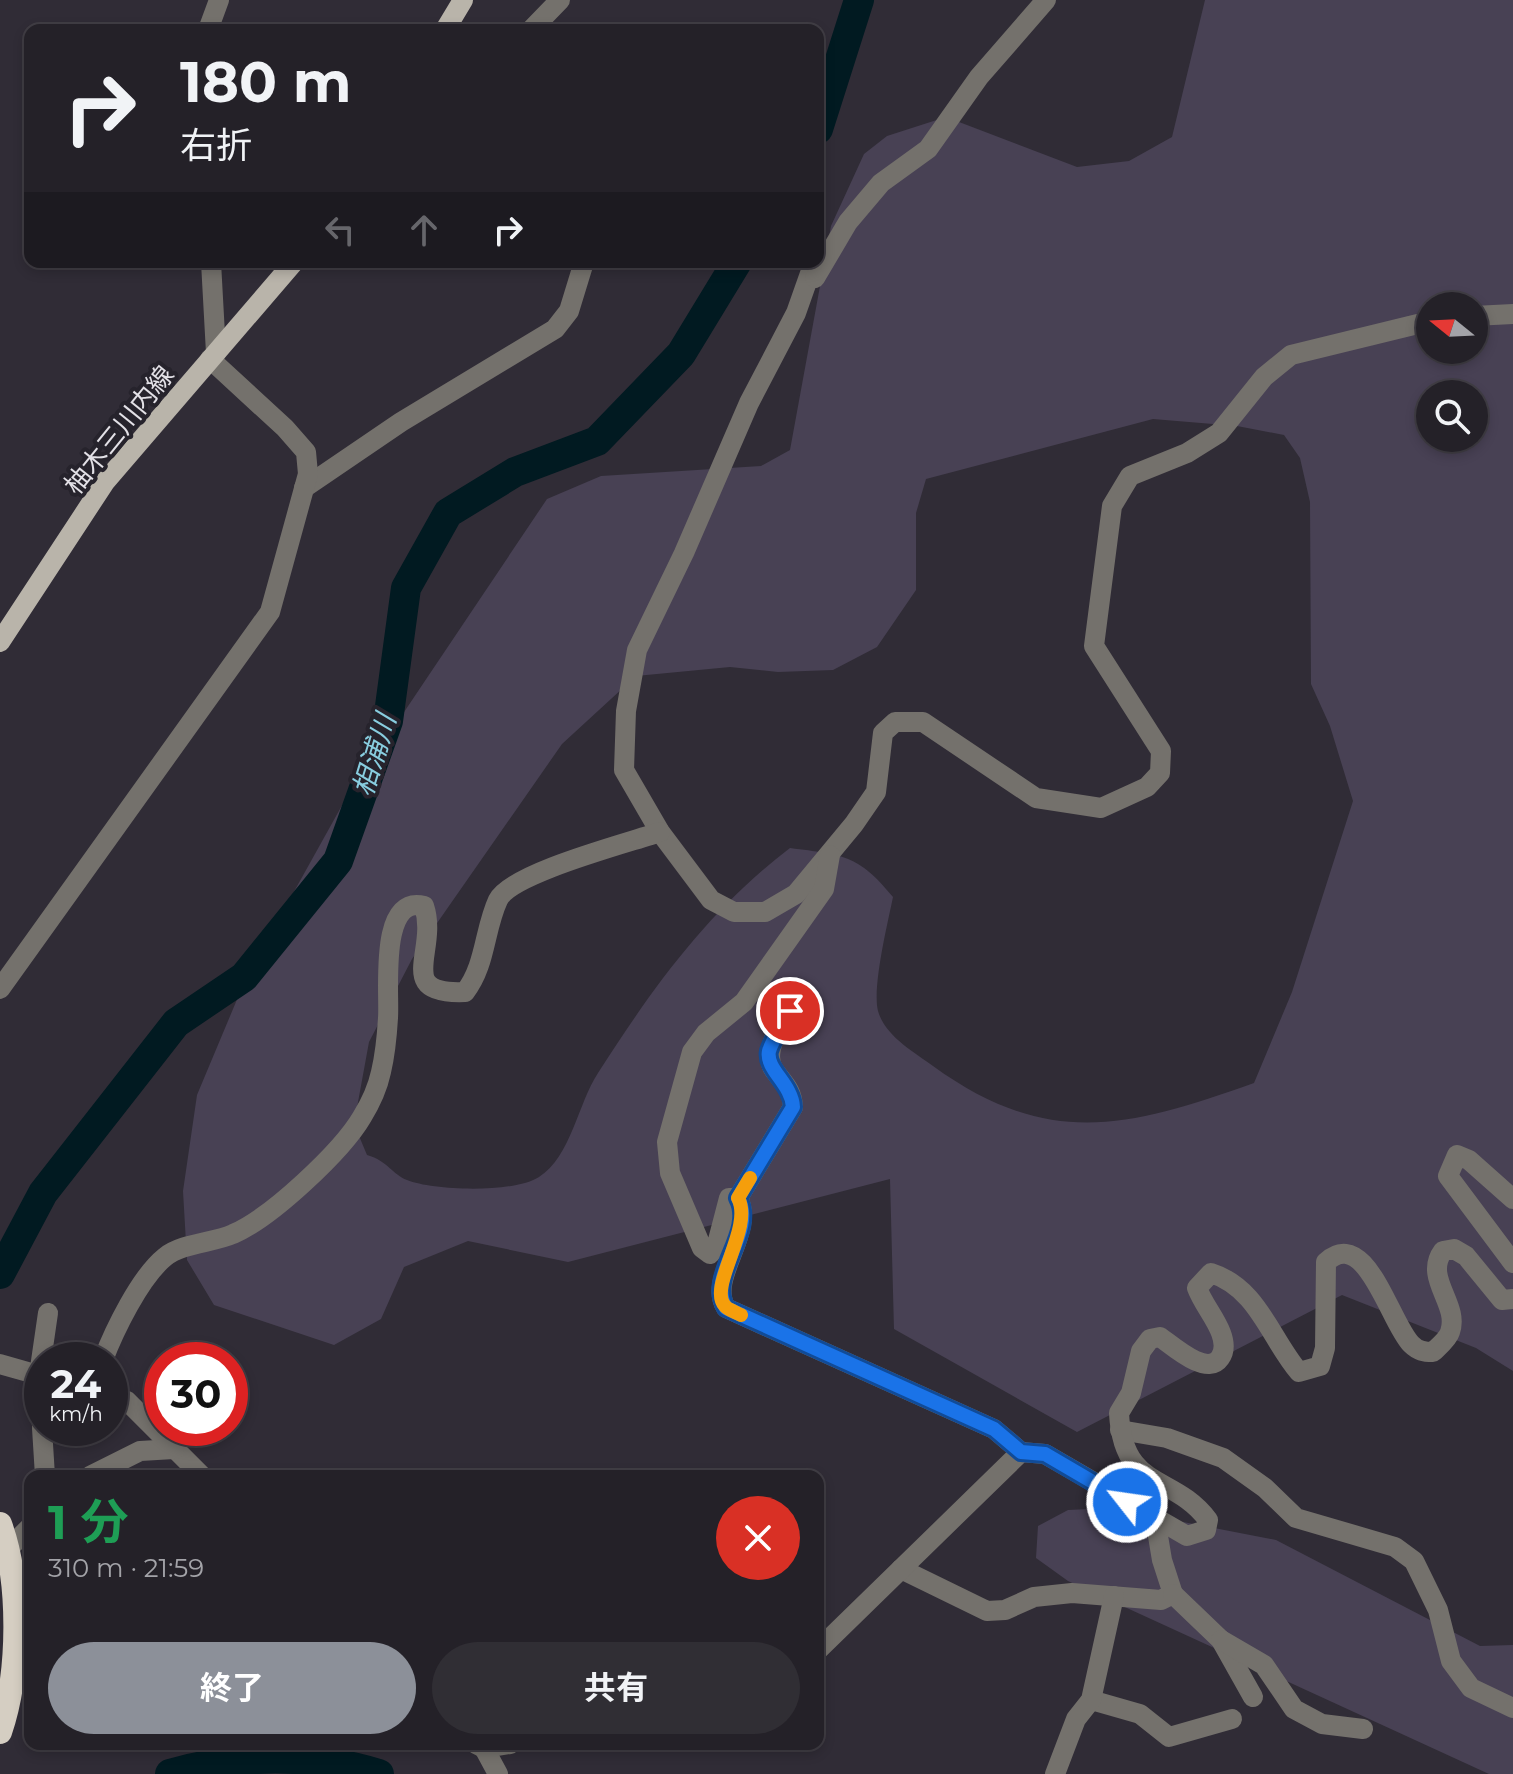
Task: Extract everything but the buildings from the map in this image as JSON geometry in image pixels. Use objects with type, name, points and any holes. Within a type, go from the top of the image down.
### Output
[{"type":"highway","points":[[0,1524],[21,1581],[15,1610],[11,1677],[0,1732]]},
{"type":"main road","points":[[449,24],[463,0]]},
{"type":"main road","name":"柚木三川内線","points":[[0,642],[105,482],[289,268]]},
{"type":"street","points":[[210,24],[219,0]]},
{"type":"street","points":[[537,24],[560,0]]},
{"type":"street","points":[[824,261],[881,183],[928,149],[979,77],[1046,0]]},
{"type":"street","points":[[0,989],[270,612],[308,474],[306,452],[213,356],[211,268]]},
{"type":"street","points":[[304,488],[401,422],[555,329],[569,311],[582,268]]},
{"type":"street","points":[[812,268],[637,650],[626,711],[624,770],[660,832],[711,900],[734,912],[765,912],[796,894],[831,853],[876,792],[883,733],[895,722],[923,722],[1036,798],[1101,808],[1147,787],[1160,773],[1161,751],[1094,646],[1110,518],[1118,496],[1130,476],[1187,453],[1219,433],[1264,377],[1291,355],[1416,324]]},
{"type":"street","points":[[804,290],[819,268]]},
{"type":"street","points":[[1488,315],[1513,314]]},
{"type":"street","points":[[109,1342],[117,1321],[165,1256],[235,1234],[334,1154],[363,1116],[381,1073],[388,1017],[389,942],[404,909],[416,904],[424,906],[428,919],[422,974],[429,988],[439,993],[465,992],[475,979],[499,898],[517,880],[660,832]]},
{"type":"street","points":[[738,1198],[729,1198],[717,1244],[710,1254],[702,1248],[670,1173],[667,1142],[692,1052],[706,1033],[744,1002],[824,889],[831,853]]},
{"type":"street","points":[[738,1198],[793,1107],[792,1092],[771,1067],[768,1053],[801,990]]},
{"type":"street","points":[[1513,1199],[1469,1160],[1457,1155],[1451,1163],[1448,1176],[1513,1263]]},
{"type":"street","points":[[738,1198],[743,1207],[742,1223],[723,1283],[721,1301],[726,1308],[994,1429],[1021,1452],[1045,1454],[1187,1536],[1198,1534],[1208,1524],[1199,1508],[1142,1474],[1126,1452],[1119,1413],[1131,1393],[1141,1351],[1150,1339],[1160,1337],[1199,1362],[1211,1365],[1223,1352],[1221,1333],[1197,1288],[1211,1273],[1227,1278],[1259,1308],[1287,1358],[1299,1372],[1320,1366],[1325,1348],[1326,1262],[1336,1253],[1347,1251],[1356,1257],[1383,1294],[1409,1342],[1421,1352],[1433,1352],[1450,1333],[1451,1315],[1436,1273],[1437,1260],[1443,1251],[1454,1249],[1466,1256],[1502,1300],[1513,1299]]},
{"type":"street","points":[[36,1342],[48,1313]]},
{"type":"street","points":[[128,1402],[196,1470]]},
{"type":"street","points":[[1120,1430],[1167,1438],[1223,1458],[1265,1488],[1296,1518],[1395,1547],[1414,1561],[1438,1610],[1451,1661],[1471,1688],[1513,1708]]},
{"type":"street","points":[[43,1446],[45,1470]]},
{"type":"street","points":[[102,1470],[140,1451],[174,1449]]},
{"type":"street","points":[[824,1644],[1021,1452]]},
{"type":"street","points":[[1155,1518],[1162,1560],[1173,1594],[1221,1640],[1264,1665],[1294,1709],[1322,1724],[1363,1729]]},
{"type":"street","points":[[9,1548],[24,1533]]},
{"type":"street","points":[[901,1569],[987,1611],[1005,1610],[1034,1597],[1072,1593],[1161,1600],[1173,1594]]},
{"type":"street","points":[[1055,1774],[1076,1719],[1091,1700],[1114,1596]]},
{"type":"street","points":[[1221,1640],[1253,1697]]},
{"type":"street","points":[[1091,1700],[1140,1714],[1169,1737],[1232,1719]]},
{"type":"street","points":[[483,1750],[498,1774]]},
{"type":"shaded area","points":[[1205,0],[1513,0],[1513,1371],[1476,1348],[1342,1295],[1077,1432],[894,1329],[890,1179],[568,1262],[468,1241],[404,1267],[381,1319],[334,1345],[214,1305],[187,1260],[183,1191],[197,1095],[246,978],[345,800],[547,499],[601,476],[761,466],[790,450],[831,226],[864,154],[887,136],[946,117],[1077,167],[1129,161],[1172,137]],"holes":[[[1153,419],[1237,426],[1284,435],[1300,458],[1310,502],[1311,684],[1330,726],[1353,801],[1292,992],[1254,1083],[1167,1111],[1128,1119],[1090,1122],[1053,1120],[1015,1110],[975,1093],[893,1036],[878,1011],[881,954],[893,897],[859,864],[837,855],[790,848],[734,897],[662,980],[591,1085],[559,1157],[539,1177],[494,1188],[419,1184],[367,1155],[354,1124],[369,1042],[412,959],[562,744],[636,676],[730,667],[778,672],[833,670],[877,647],[916,590],[916,513],[926,479]]]},
{"type":"shaded area","points":[[1111,1508],[1276,1540],[1480,1646],[1513,1645],[1513,1774],[1489,1774],[1068,1581],[1036,1558],[1038,1526],[1068,1510]]},
{"type":"waterway","name":"相浦川","points":[[824,110],[859,0]]},
{"type":"waterway","name":"相浦川","points":[[0,1274],[43,1193],[176,1023],[244,977],[338,861],[388,721],[406,588],[448,513],[515,472],[597,441],[681,354],[733,268]]},
{"type":"waterway","points":[[170,1774],[222,1763],[274,1759],[327,1762],[379,1774]]},
{"type":"slow traffic","points":[[741,1315],[726,1308],[721,1301],[723,1283],[742,1223],[743,1207],[738,1198],[750,1178]]},
{"type":"route","points":[[790,1011],[768,1053],[771,1067],[792,1092],[793,1107],[738,1198],[743,1207],[742,1223],[723,1283],[721,1301],[726,1308],[994,1429],[1021,1452],[1045,1454],[1127,1502]]}]
